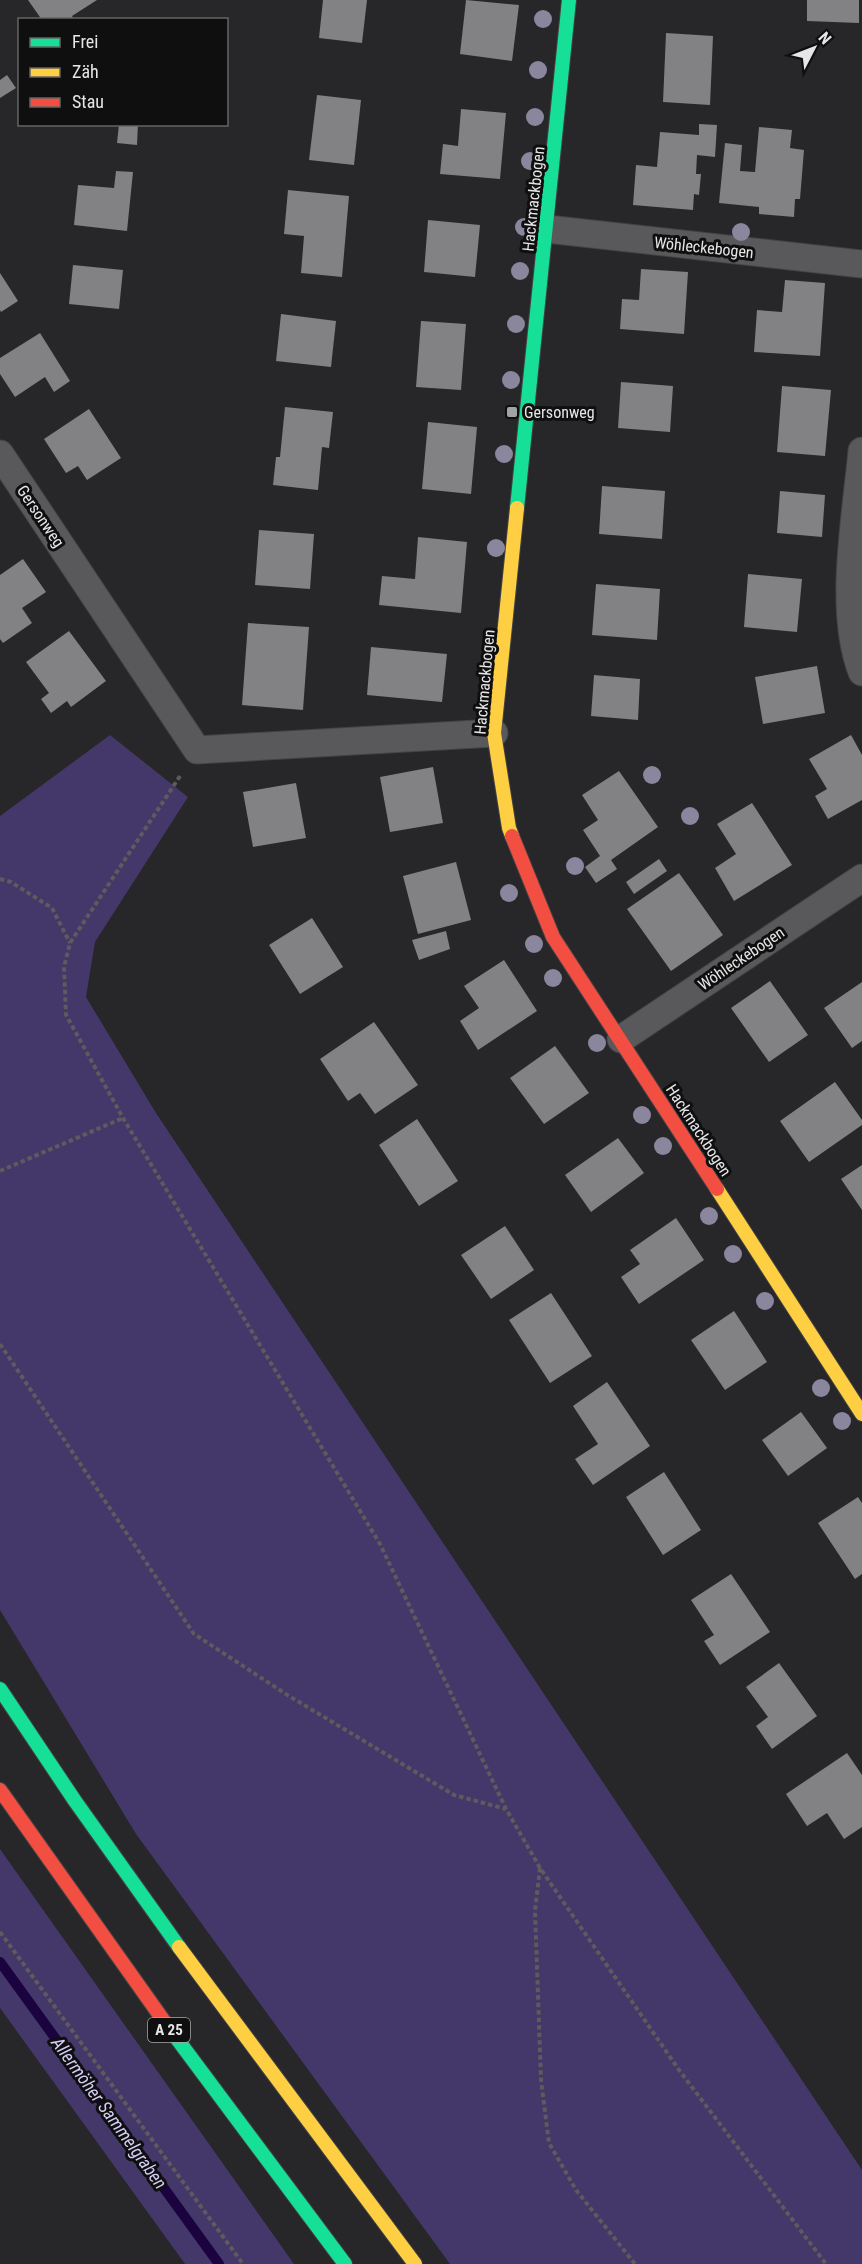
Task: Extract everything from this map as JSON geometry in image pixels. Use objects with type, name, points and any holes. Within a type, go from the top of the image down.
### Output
[{"type":"main road","name":"Hackmackbogen","points":[[569,0],[494,733],[509,828],[553,937],[862,1414]]},
{"type":"main road","points":[[0,1689],[75,1801],[194,1969],[415,2264]]},
{"type":"main road","name":"A 25","points":[[0,1790],[148,2001],[345,2264]]},
{"type":"street","name":"Wöhleckebogen","points":[[547,229],[862,264]]},
{"type":"street","points":[[862,451],[850,609],[851,635],[862,672]]},
{"type":"street","name":"Gersonweg","points":[[0,454],[197,750]]},
{"type":"street","points":[[197,750],[494,733]]},
{"type":"street","name":"Wöhleckebogen","points":[[621,1039],[862,878]]},
{"type":"path","points":[[197,750],[70,943],[64,967],[66,1015],[123,1118],[380,1544],[506,1809],[540,1868],[679,2070],[826,2264]]},
{"type":"path","points":[[0,879],[11,882],[52,908],[70,943]]},
{"type":"path","points":[[0,1171],[123,1118]]},
{"type":"path","points":[[0,1344],[194,1634],[289,1696],[454,1795],[506,1809]]},
{"type":"path","points":[[540,1868],[535,1911],[541,2080],[549,2143],[576,2190],[635,2264]]},
{"type":"path","points":[[0,1932],[243,2264]]},
{"type":"shaded area","points":[[110,735],[188,797],[95,942],[86,997],[156,1113],[862,2170],[862,2264],[450,2264],[136,1834],[0,1610],[0,816]]},
{"type":"shaded area","points":[[0,1849],[294,2264],[185,2264],[0,2008]]},
{"type":"building","points":[[28,0],[97,0],[72,16],[73,18],[41,18]]},
{"type":"building","points":[[323,0],[367,0],[362,43],[319,38]]},
{"type":"building","points":[[466,0],[519,5],[512,61],[460,54]]},
{"type":"building","points":[[807,0],[859,0],[859,23],[807,21]]},
{"type":"building","points":[[666,33],[713,36],[710,105],[663,102]]},
{"type":"building","points":[[7,75],[16,88],[0,98],[0,80]]},
{"type":"building","points":[[317,95],[361,100],[354,165],[309,160]]},
{"type":"building","points":[[461,109],[506,113],[500,179],[440,174],[443,144],[458,146]]},
{"type":"building","points":[[699,124],[717,125],[715,157],[697,155],[696,174],[701,174],[699,195],[694,194],[693,210],[633,205],[636,165],[657,167],[660,132],[699,135]]},
{"type":"building","points":[[119,126],[138,126],[137,145],[117,143]]},
{"type":"building","points":[[759,127],[792,130],[790,148],[804,150],[800,199],[795,199],[794,217],[759,214],[759,207],[719,203],[725,143],[742,145],[740,171],[755,172]]},
{"type":"building","points":[[116,171],[133,172],[127,231],[74,225],[78,185],[114,188]]},
{"type":"building","points":[[288,190],[349,196],[342,277],[301,273],[304,236],[284,234]]},
{"type":"building","points":[[428,220],[480,225],[475,277],[424,272]]},
{"type":"building","points":[[73,265],[123,270],[119,309],[69,304]]},
{"type":"building","points":[[641,269],[688,272],[684,334],[620,329],[622,299],[639,300]]},
{"type":"building","points":[[0,273],[18,301],[1,312],[0,310]]},
{"type":"building","points":[[785,280],[825,283],[820,356],[754,352],[757,310],[782,312]]},
{"type":"building","points":[[281,314],[336,321],[331,367],[276,361]]},
{"type":"building","points":[[421,321],[466,324],[461,390],[416,387]]},
{"type":"building","points":[[40,333],[70,381],[54,392],[45,377],[15,397],[0,374],[0,358]]},
{"type":"building","points":[[621,382],[673,386],[670,432],[618,428]]},
{"type":"building","points":[[782,386],[831,390],[825,456],[777,452]]},
{"type":"building","points":[[285,407],[333,412],[329,448],[322,447],[318,490],[273,485],[276,457],[280,457]]},
{"type":"building","points":[[89,409],[121,458],[87,480],[78,466],[66,473],[44,439]]},
{"type":"building","points":[[428,422],[477,427],[471,494],[422,489]]},
{"type":"building","points":[[602,486],[665,491],[662,539],[599,534]]},
{"type":"building","points":[[780,491],[825,495],[822,537],[777,533]]},
{"type":"building","points":[[259,530],[314,534],[310,589],[255,585]]},
{"type":"building","points":[[418,537],[467,542],[461,613],[379,605],[382,576],[415,579]]},
{"type":"building","points":[[23,559],[46,592],[22,608],[32,623],[3,643],[0,639],[0,575]]},
{"type":"building","points":[[748,574],[802,579],[797,632],[744,627]]},
{"type":"building","points":[[596,584],[660,589],[657,640],[592,635]]},
{"type":"building","points":[[248,623],[309,627],[303,710],[242,705]]},
{"type":"building","points":[[69,631],[106,681],[71,707],[67,701],[51,713],[41,699],[49,693],[26,662]]},
{"type":"building","points":[[371,647],[447,654],[442,702],[367,695]]},
{"type":"building","points":[[817,666],[825,713],[763,724],[755,677]]},
{"type":"building","points":[[594,675],[640,679],[638,720],[591,716]]},
{"type":"building","points":[[851,735],[862,755],[862,800],[828,819],[815,796],[827,789],[809,759]]},
{"type":"building","points":[[433,767],[443,823],[390,832],[380,777]]},
{"type":"building","points":[[619,771],[658,827],[611,860],[617,869],[596,883],[585,867],[600,856],[583,830],[598,820],[582,795]]},
{"type":"building","points":[[296,783],[306,838],[253,847],[243,792]]},
{"type":"building","points":[[752,803],[792,865],[734,901],[715,868],[736,854],[717,824]]},
{"type":"building","points":[[659,859],[667,871],[634,894],[626,882]]},
{"type":"building","points":[[456,862],[471,920],[418,934],[403,876]]},
{"type":"building","points":[[679,873],[723,935],[671,971],[627,909]]},
{"type":"building","points":[[312,918],[343,967],[300,994],[269,945]]},
{"type":"building","points":[[446,931],[450,949],[419,960],[412,940]]},
{"type":"building","points":[[504,960],[537,1011],[478,1050],[460,1021],[479,1008],[464,986]]},
{"type":"building","points":[[770,981],[808,1035],[769,1062],[731,1008]]},
{"type":"building","points":[[862,982],[862,1041],[852,1048],[824,1008]]},
{"type":"building","points":[[374,1022],[418,1085],[375,1114],[360,1093],[348,1101],[320,1059]]},
{"type":"building","points":[[555,1046],[589,1093],[544,1124],[510,1078]]},
{"type":"building","points":[[835,1082],[862,1120],[862,1125],[809,1162],[780,1121]]},
{"type":"building","points":[[417,1119],[458,1181],[419,1206],[379,1145]]},
{"type":"building","points":[[618,1138],[644,1173],[591,1212],[565,1175]]},
{"type":"building","points":[[862,1165],[862,1210],[841,1179]]},
{"type":"building","points":[[676,1218],[704,1260],[639,1304],[621,1277],[640,1264],[630,1250]]},
{"type":"building","points":[[505,1226],[534,1270],[491,1299],[461,1255]]},
{"type":"building","points":[[551,1293],[592,1356],[550,1383],[509,1320]]},
{"type":"building","points":[[734,1311],[767,1362],[725,1390],[691,1340]]},
{"type":"building","points":[[607,1382],[650,1446],[593,1485],[575,1459],[598,1444],[573,1406]]},
{"type":"building","points":[[801,1412],[827,1448],[788,1476],[762,1440]]},
{"type":"building","points":[[664,1472],[701,1530],[663,1555],[626,1497]]},
{"type":"building","points":[[858,1497],[862,1503],[862,1574],[855,1579],[818,1523]]},
{"type":"building","points":[[731,1574],[770,1632],[720,1665],[704,1641],[714,1635],[691,1600]]},
{"type":"building","points":[[779,1663],[817,1716],[772,1749],[756,1726],[768,1717],[746,1687]]},
{"type":"building","points":[[847,1753],[862,1775],[862,1827],[844,1839],[827,1813],[807,1826],[786,1794]]},
{"type":"waterway","name":"Allermöher Sammelgraben","points":[[0,1962],[219,2264]]},
{"type":"traffic: fast","points":[[517,508],[569,0]]},
{"type":"traffic: fast","points":[[0,1689],[75,1801],[179,1947]]},
{"type":"traffic: fast","points":[[166,2024],[345,2264]]},
{"type":"traffic: slow","points":[[512,836],[494,733],[517,508]]},
{"type":"traffic: slow","points":[[717,1189],[862,1414]]},
{"type":"traffic: slow","points":[[179,1947],[415,2264]]},
{"type":"traffic: jam","points":[[512,836],[553,937],[717,1189]]},
{"type":"traffic: jam","points":[[0,1790],[166,2024]]},
{"type":"place","name":"Gersonweg","points":[[512,412]]}]
